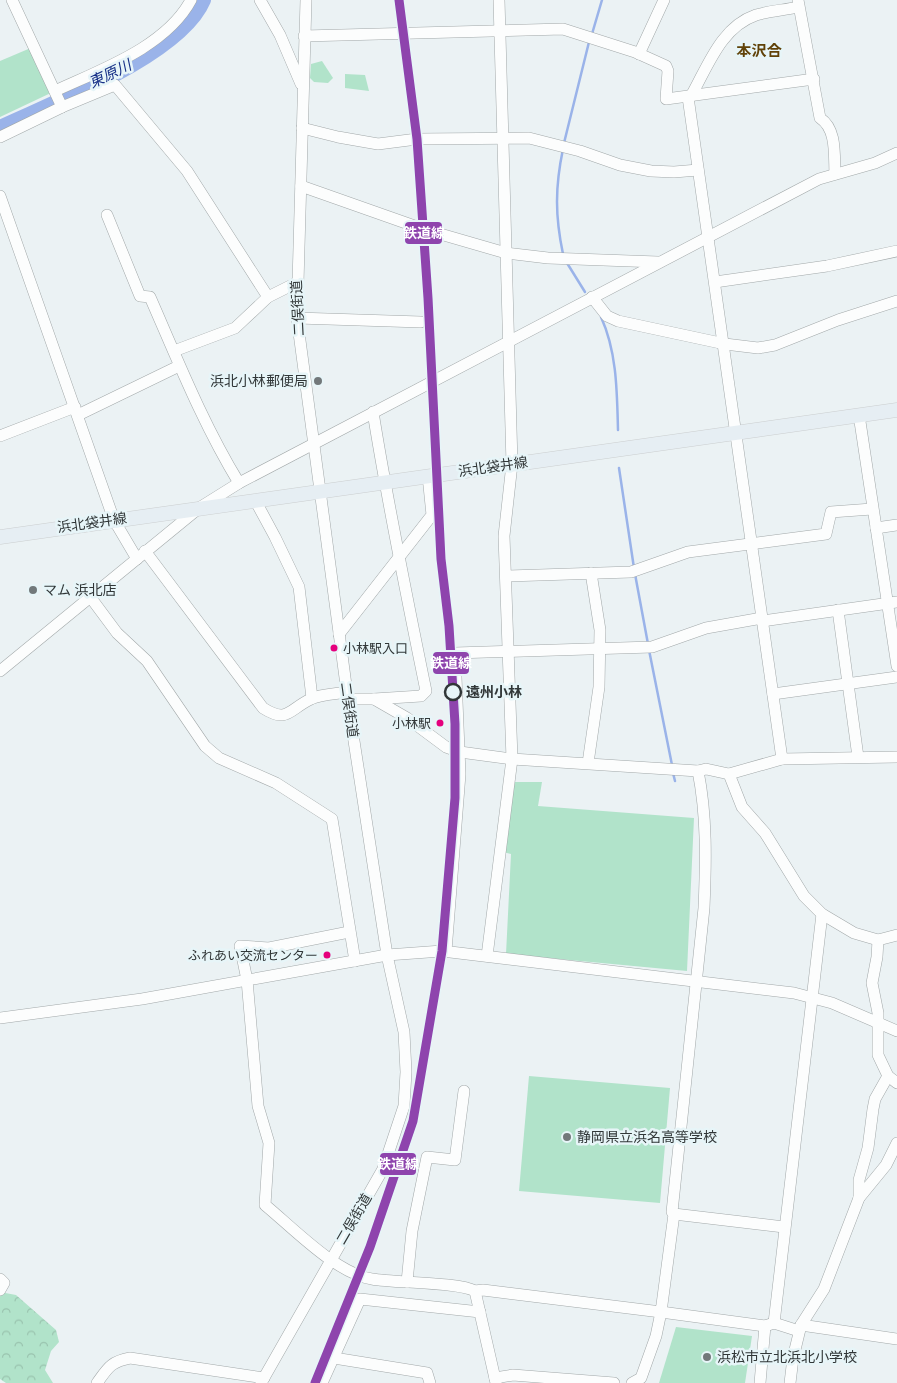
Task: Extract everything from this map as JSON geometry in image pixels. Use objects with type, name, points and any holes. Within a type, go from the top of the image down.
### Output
[{"type":"main road","name":"浜北袋井線","points":[[0,537],[897,410]]},
{"type":"street","points":[[12,0],[62,107]]},
{"type":"street","points":[[55,92],[143,49],[170,25],[191,0]]},
{"type":"street","points":[[260,0],[280,35],[302,86]]},
{"type":"street","name":"二俣街道","points":[[262,1380],[383,1169],[404,1106],[406,1072],[404,1032],[387,955],[347,696],[297,318],[296,283],[301,186],[302,86],[306,0]]},
{"type":"street","points":[[487,956],[512,759],[504,536],[512,464],[499,0]]},
{"type":"street","points":[[638,54],[664,0]]},
{"type":"street","points":[[782,759],[735,433],[725,344],[698,170],[690,96],[727,34],[742,22],[756,15],[798,4],[820,118],[829,124],[831,131],[835,174]]},
{"type":"street","points":[[304,36],[563,29],[638,54],[666,66],[668,71],[666,99],[814,80]]},
{"type":"street","points":[[0,138],[62,107],[115,85],[187,171],[268,296]]},
{"type":"street","points":[[302,128],[378,144],[417,139],[529,138],[562,146],[620,165],[651,171],[698,170]]},
{"type":"street","points":[[0,671],[199,508],[239,483],[819,179],[875,163],[897,153]]},
{"type":"street","points":[[301,186],[423,229],[506,253],[548,258],[660,262]]},
{"type":"street","points":[[0,196],[114,520],[262,708],[280,716],[288,714],[312,698],[347,696],[374,699],[421,696],[426,691],[408,606],[401,558],[384,482],[373,412]]},
{"type":"street","points":[[108,215],[140,296],[150,297],[213,441],[239,483]]},
{"type":"street","points":[[715,282],[827,266],[897,251]]},
{"type":"street","points":[[174,351],[235,328],[268,296],[296,283]]},
{"type":"street","points":[[592,297],[607,316],[618,321],[725,344],[758,348],[775,345],[838,320],[897,301]]},
{"type":"street","points":[[297,318],[421,322]]},
{"type":"street","points":[[0,436],[76,411],[179,366]]},
{"type":"street","points":[[859,415],[872,509],[893,602],[897,666]]},
{"type":"street","points":[[339,634],[401,558],[432,514],[428,476]]},
{"type":"street","points":[[255,500],[276,537],[299,587],[312,698]]},
{"type":"street","points":[[506,576],[634,571],[688,552],[826,534],[831,512],[872,509]]},
{"type":"street","points":[[876,528],[897,525]]},
{"type":"street","points":[[588,763],[599,687],[600,630],[591,573]]},
{"type":"street","points":[[91,598],[117,633],[147,661],[205,746],[219,758],[276,783],[332,819],[355,961]]},
{"type":"street","points":[[446,951],[455,853],[460,752],[455,653],[649,647],[706,628],[893,602]]},
{"type":"street","points":[[838,610],[858,757]]},
{"type":"street","points":[[773,694],[897,677]]},
{"type":"street","points":[[374,699],[407,718],[446,746],[460,752],[512,759],[698,771],[706,769],[729,774],[782,759],[897,757]]},
{"type":"street","points":[[632,1383],[641,1378],[656,1336],[674,1214],[672,1212],[698,981],[704,908],[706,858],[704,814],[698,771]]},
{"type":"street","points":[[729,774],[742,807],[765,833],[804,896],[822,914],[854,933],[878,940],[897,935]]},
{"type":"street","points":[[760,1383],[784,1227],[822,914]]},
{"type":"street","points":[[349,932],[269,948],[240,946],[247,980],[258,1106],[269,1143],[266,1205],[321,1253],[359,1276],[371,1279],[475,1291],[483,1290],[897,1339]]},
{"type":"street","points":[[790,1383],[800,1328],[824,1289],[859,1198],[860,1180],[868,1148],[875,1099],[893,1079],[878,1055],[878,1013],[872,983],[878,940]]},
{"type":"street","points":[[0,1018],[142,999],[387,955],[446,951],[767,988],[832,1003],[897,1031]]},
{"type":"street","points":[[407,1282],[412,1231],[427,1157],[455,1160],[464,1091]]},
{"type":"street","points":[[859,1198],[886,1165],[897,1143]]},
{"type":"street","points":[[674,1214],[784,1227]]},
{"type":"street","points":[[0,1279],[4,1283],[0,1290]]},
{"type":"street","points":[[475,1291],[495,1381],[513,1375],[614,1383]]},
{"type":"street","points":[[322,1383],[360,1299],[480,1312]]},
{"type":"street","points":[[97,1383],[116,1360],[130,1358],[262,1380]]},
{"type":"street","points":[[334,1358],[428,1374],[430,1383]]},
{"type":"green space","points":[[33,47],[55,91],[0,117],[0,61]]},
{"type":"green space","points":[[322,61],[333,78],[328,83],[314,82],[310,78],[311,64]]},
{"type":"green space","points":[[345,74],[365,75],[369,91],[345,88]]},
{"type":"green space","points":[[511,782],[542,782],[538,806],[694,818],[687,971],[506,954],[511,854],[503,852]]},
{"type":"green space","points":[[529,1076],[670,1088],[660,1203],[519,1191]]},
{"type":"green space","points":[[0,1292],[16,1295],[56,1330],[59,1342],[51,1351],[45,1370],[53,1383],[6,1383],[0,1379]]},
{"type":"green space","name":"浜松市立北浜北小学校","points":[[676,1327],[752,1336],[745,1383],[659,1383]]},
{"type":"waterway","name":"東原川","points":[[0,128],[81,91],[143,58],[169,40],[190,20],[203,0]]},
{"type":"waterway","points":[[592,34],[602,0]]},
{"type":"waterway","points":[[564,143],[589,42]]},
{"type":"waterway","points":[[563,149],[558,176],[557,202],[558,227],[563,254]]},
{"type":"waterway","points":[[567,263],[585,292]]},
{"type":"waterway","points":[[601,317],[613,358],[618,430]]},
{"type":"waterway","points":[[619,468],[634,568]]},
{"type":"waterway","points":[[635,574],[648,644]]},
{"type":"waterway","points":[[649,650],[672,765]]},
{"type":"waterway","points":[[673,773],[675,781]]},
{"type":"transit line","name":"鉄道線","points":[[315,1383],[370,1247],[413,1121],[442,951],[455,798],[455,724],[449,626],[441,559],[428,298],[417,139],[399,0]]},
{"type":"place","name":"浜北小林郵便局","points":[[318,381]]},
{"type":"place","name":"マム 浜北店","points":[[33,590]]},
{"type":"place","name":"小林駅入口","points":[[334,648]]},
{"type":"place","name":"遠州小林","points":[[453,692]]},
{"type":"place","name":"小林駅","points":[[440,723]]},
{"type":"place","name":"ふれあい交流センター","points":[[327,955]]},
{"type":"place","name":"静岡県立浜名高等学校","points":[[567,1137]]},
{"type":"place","name":"浜松市立北浜北小学校","points":[[707,1357]]},
{"type":"district","name":"本沢合","points":[[759,51]]}]
